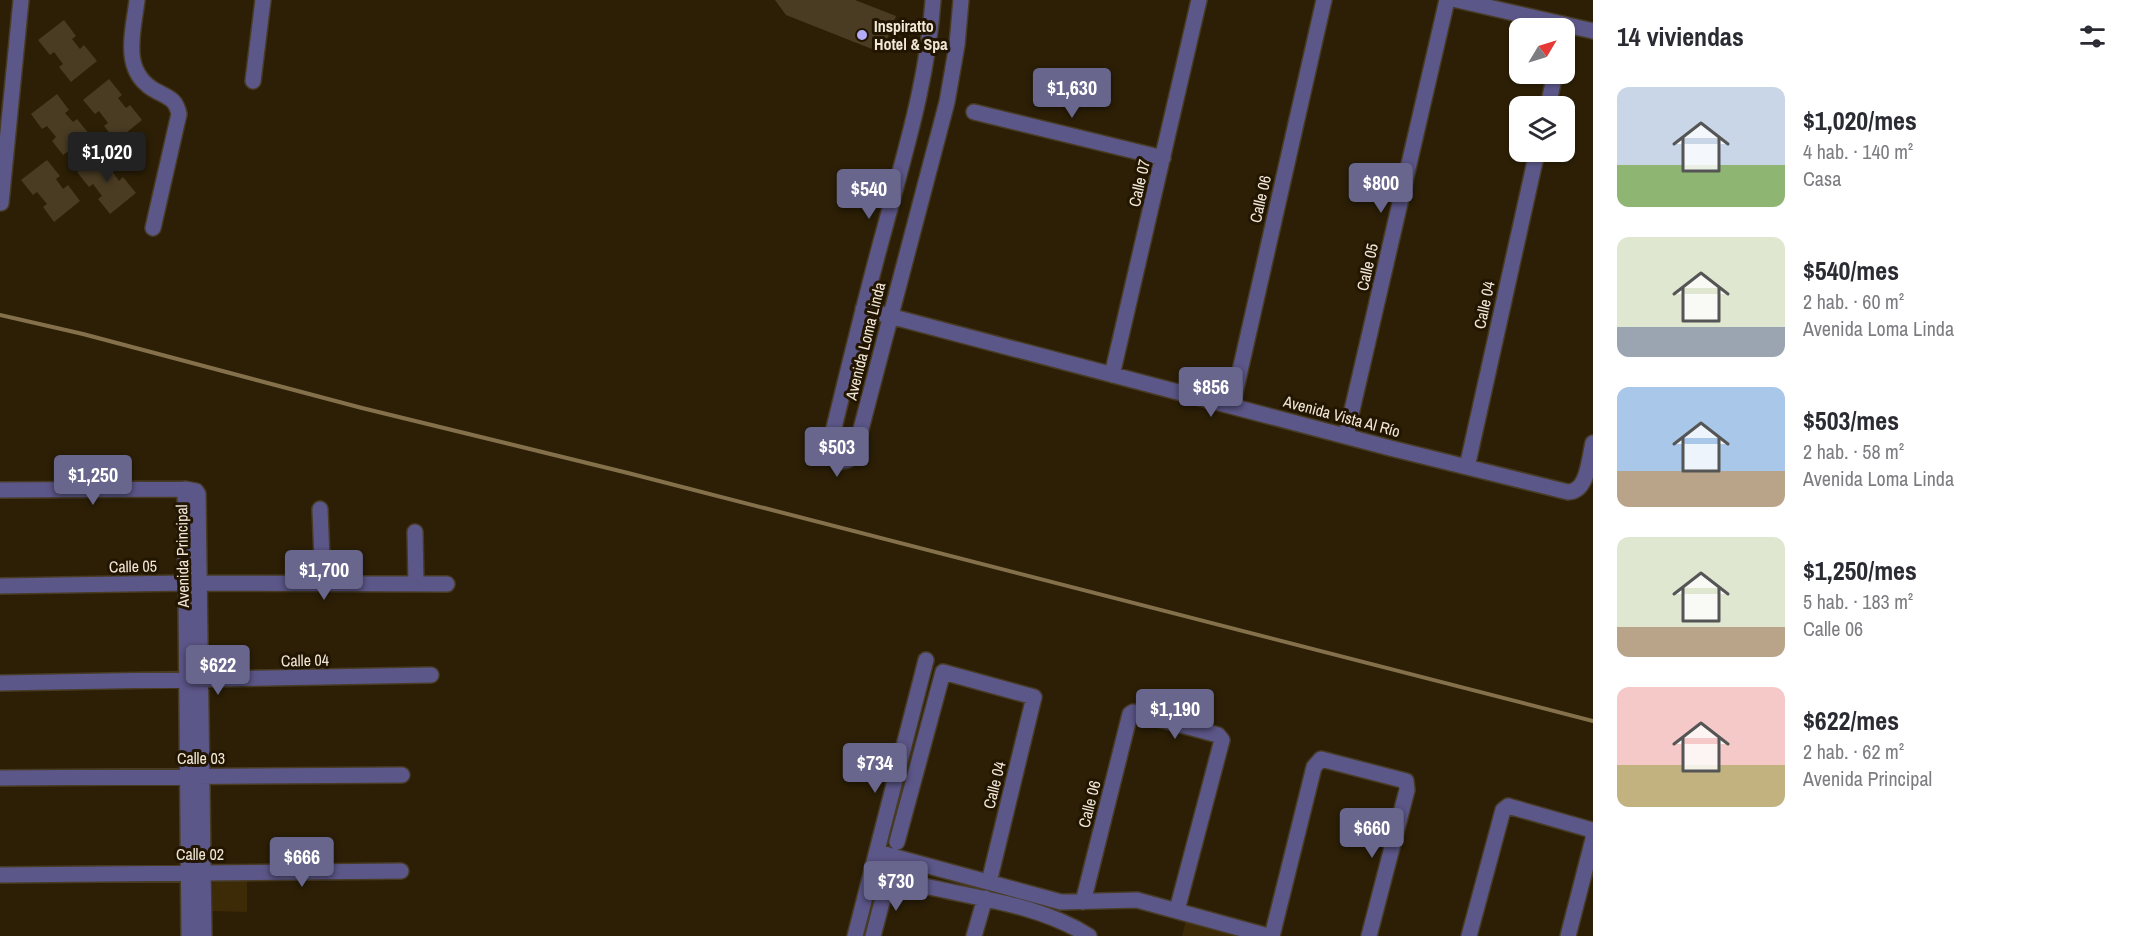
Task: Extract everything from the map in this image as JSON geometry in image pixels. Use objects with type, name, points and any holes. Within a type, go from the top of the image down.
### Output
[{"type":"street","points":[[1,204],[21,0]]},
{"type":"street","points":[[137,0],[131,52],[132,63],[141,78],[157,91],[170,96],[177,104],[179,114],[153,228]]},
{"type":"street","points":[[253,81],[263,0]]},
{"type":"street","name":"Avenida Loma Linda","points":[[933,0],[930,40],[923,81],[830,444],[831,455],[839,462],[848,460],[855,451],[947,102],[961,0]]},
{"type":"street","name":"Calle 07","points":[[1112,375],[1199,0]]},
{"type":"street","name":"Calle 06","points":[[1232,406],[1324,0]]},
{"type":"street","name":"Calle 05","points":[[1346,436],[1447,0]]},
{"type":"street","points":[[1457,0],[1525,18]]},
{"type":"street","points":[[1575,30],[1593,31]]},
{"type":"street","points":[[974,112],[1163,158]]},
{"type":"street","name":"Calle 04","points":[[1467,467],[1535,162]]},
{"type":"street","name":"Avenida Vista Al Río","points":[[863,309],[1568,492],[1574,492],[1581,487],[1591,465]]},
{"type":"street","points":[[1591,465],[1593,443]]},
{"type":"street","name":"Avenida Principal","points":[[0,490],[185,489],[196,491],[200,498],[194,584],[194,680],[196,872],[204,936]]},
{"type":"street","points":[[320,509],[323,584]]},
{"type":"street","points":[[415,532],[416,584]]},
{"type":"street","name":"Calle 05","points":[[0,586],[447,584]]},
{"type":"street","points":[[855,936],[926,660]]},
{"type":"street","name":"Calle 04","points":[[897,842],[943,672],[1034,697],[989,882]]},
{"type":"street","name":"Calle 04","points":[[0,683],[431,675]]},
{"type":"street","name":"Calle 06","points":[[1083,902],[1130,714],[1133,712],[1218,735],[1222,740],[1177,910]]},
{"type":"street","points":[[1272,936],[1314,767],[1321,759],[1406,781],[1407,789],[1369,936]]},
{"type":"street","name":"Calle 03","points":[[0,778],[402,775]]},
{"type":"street","points":[[1469,936],[1503,810],[1508,807],[1592,830],[1593,839],[1568,936]]},
{"type":"street","points":[[877,852],[989,882],[1047,906],[1080,933]]},
{"type":"street","name":"Calle 02","points":[[0,875],[401,871]]},
{"type":"street","name":"Avenida Principal","points":[[189,936],[196,872]]},
{"type":"street","points":[[872,872],[919,885],[985,898],[1047,906],[1137,900],[1268,936]]},
{"type":"street","points":[[873,936],[885,894],[898,878]]},
{"type":"street","points":[[974,936],[985,898]]},
{"type":"shaded area","points":[[213,878],[247,878],[247,912],[212,911]]},
{"type":"shaded area","points":[[1186,920],[1245,936],[1182,936]]},
{"type":"building","name":"Inspiratto Hotel & Spa","points":[[775,0],[855,0],[896,16],[882,53],[786,15]]},
{"type":"building","points":[[64,20],[76,36],[72,39],[80,49],[84,45],[97,61],[71,82],[59,67],[63,64],[54,52],[50,55],[38,40]]},
{"type":"building","points":[[109,79],[122,95],[118,98],[126,108],[130,105],[142,120],[116,141],[104,126],[108,123],[99,111],[95,114],[83,100]]},
{"type":"building","points":[[57,94],[69,110],[65,113],[73,122],[77,119],[90,135],[63,155],[52,141],[56,137],[47,126],[42,129],[31,114]]},
{"type":"building","points":[[103,152],[115,168],[112,171],[119,181],[123,177],[136,193],[110,214],[98,199],[102,196],[93,184],[89,187],[77,172]]},
{"type":"building","points":[[47,160],[60,176],[56,179],[63,189],[68,185],[80,201],[54,222],[43,207],[47,204],[37,192],[33,195],[21,180]]},
{"type":"waterway","points":[[0,315],[83,334],[362,408],[628,473],[1593,721]]},
{"type":"place","name":"Inspiratto Hotel & Spa","points":[[862,35]]}]
